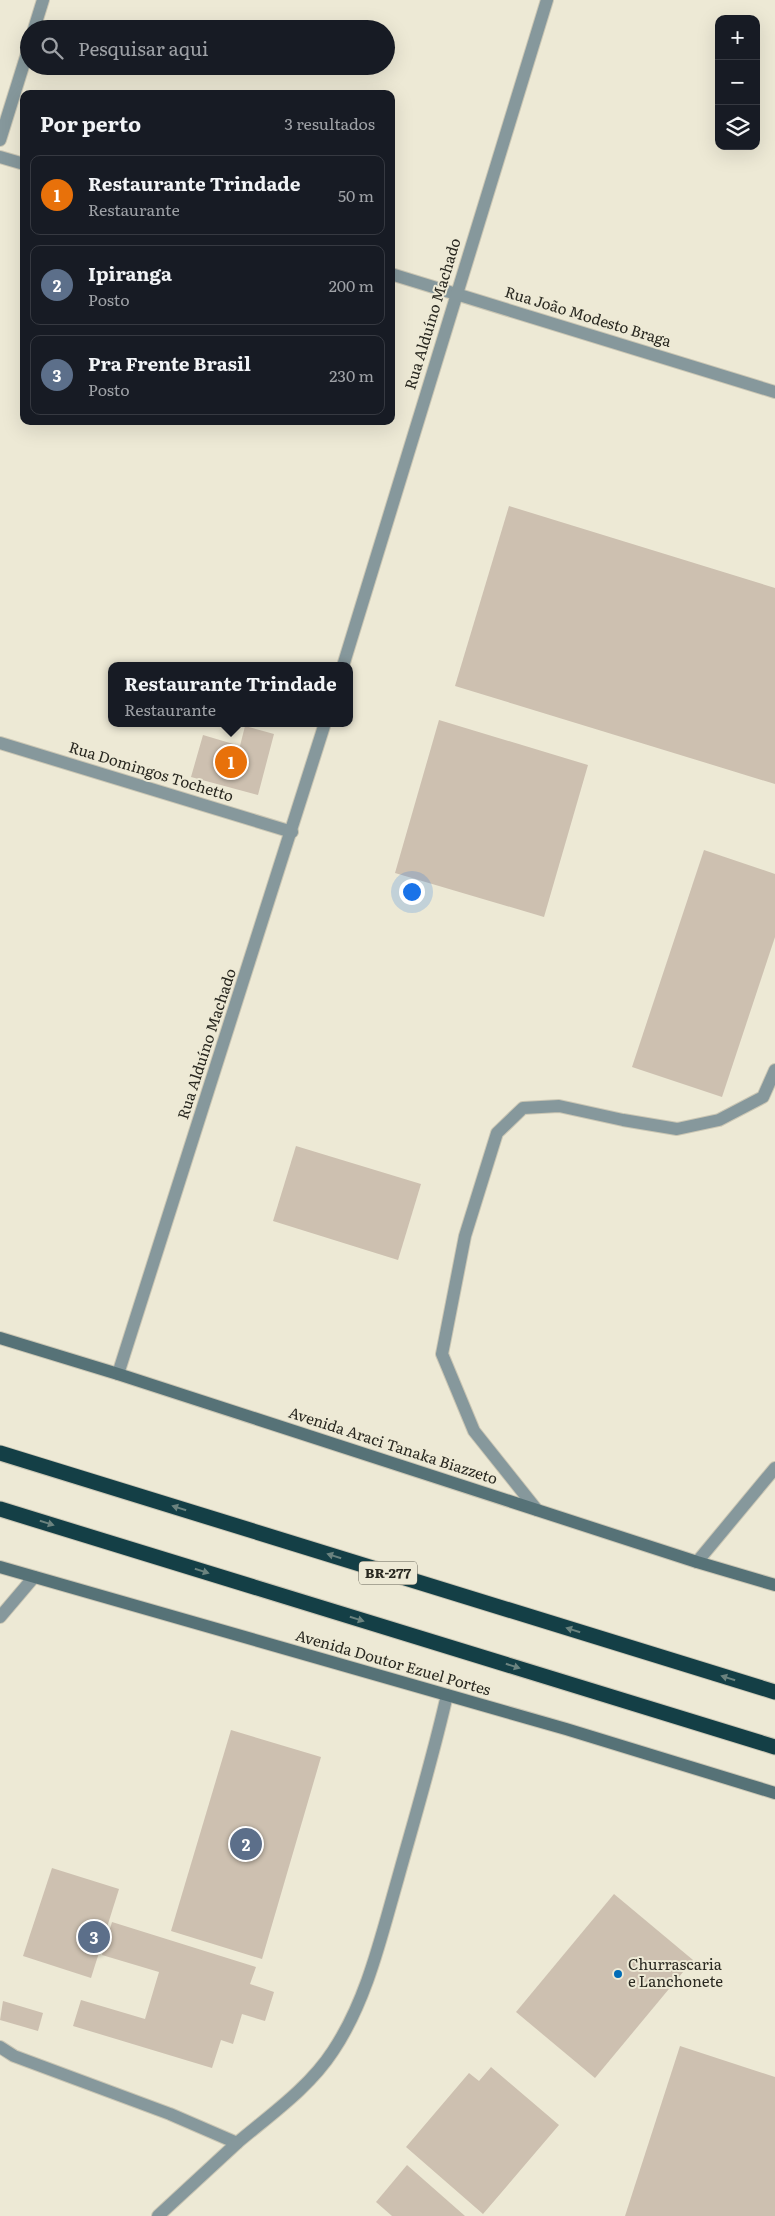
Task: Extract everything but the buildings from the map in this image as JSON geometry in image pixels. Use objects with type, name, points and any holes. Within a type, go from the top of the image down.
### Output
[{"type":"highway","name":"BR-277","points":[[0,1453],[775,1692]]},
{"type":"highway","points":[[0,1509],[775,1747]]},
{"type":"street","points":[[37,20],[43,0]]},
{"type":"street","name":"Rua Alduíno Machado","points":[[344,662],[547,0]]},
{"type":"street","points":[[0,140],[20,75]]},
{"type":"street","points":[[0,157],[20,163]]},
{"type":"street","name":"Rua João Modesto Braga","points":[[395,275],[775,392]]},
{"type":"street","name":"Rua Alduíno Machado","points":[[118,1374],[292,832],[324,727]]},
{"type":"street","name":"Rua Domingos Tochetto","points":[[0,743],[292,832]]},
{"type":"street","points":[[538,1510],[474,1431],[442,1354],[465,1236],[497,1133],[522,1108],[559,1106],[677,1129],[719,1120],[763,1097],[775,1070]]},
{"type":"street","name":"Avenida Araci Tanaka Biazzeto","points":[[0,1338],[118,1374],[697,1562],[775,1585]]},
{"type":"street","points":[[697,1562],[775,1468]]},
{"type":"street","name":"Avenida Doutor Ezuel Portes","points":[[0,1567],[447,1695],[775,1793]]},
{"type":"street","points":[[0,1617],[34,1577]]},
{"type":"street","points":[[158,2216],[309,2079],[333,2052],[357,2006],[374,1963],[435,1748],[447,1695]]},
{"type":"street","points":[[0,2047],[14,2056],[170,2114],[237,2143]]},
{"type":"place","name":"Restaurante Trindade","points":[[231,762]]},
{"type":"place","name":"Ipiranga","points":[[246,1844]]},
{"type":"place","name":"Pra Frente Brasil","points":[[94,1937]]},
{"type":"place","name":"Churrascaria e Lanchonete","points":[[618,1974]]}]
